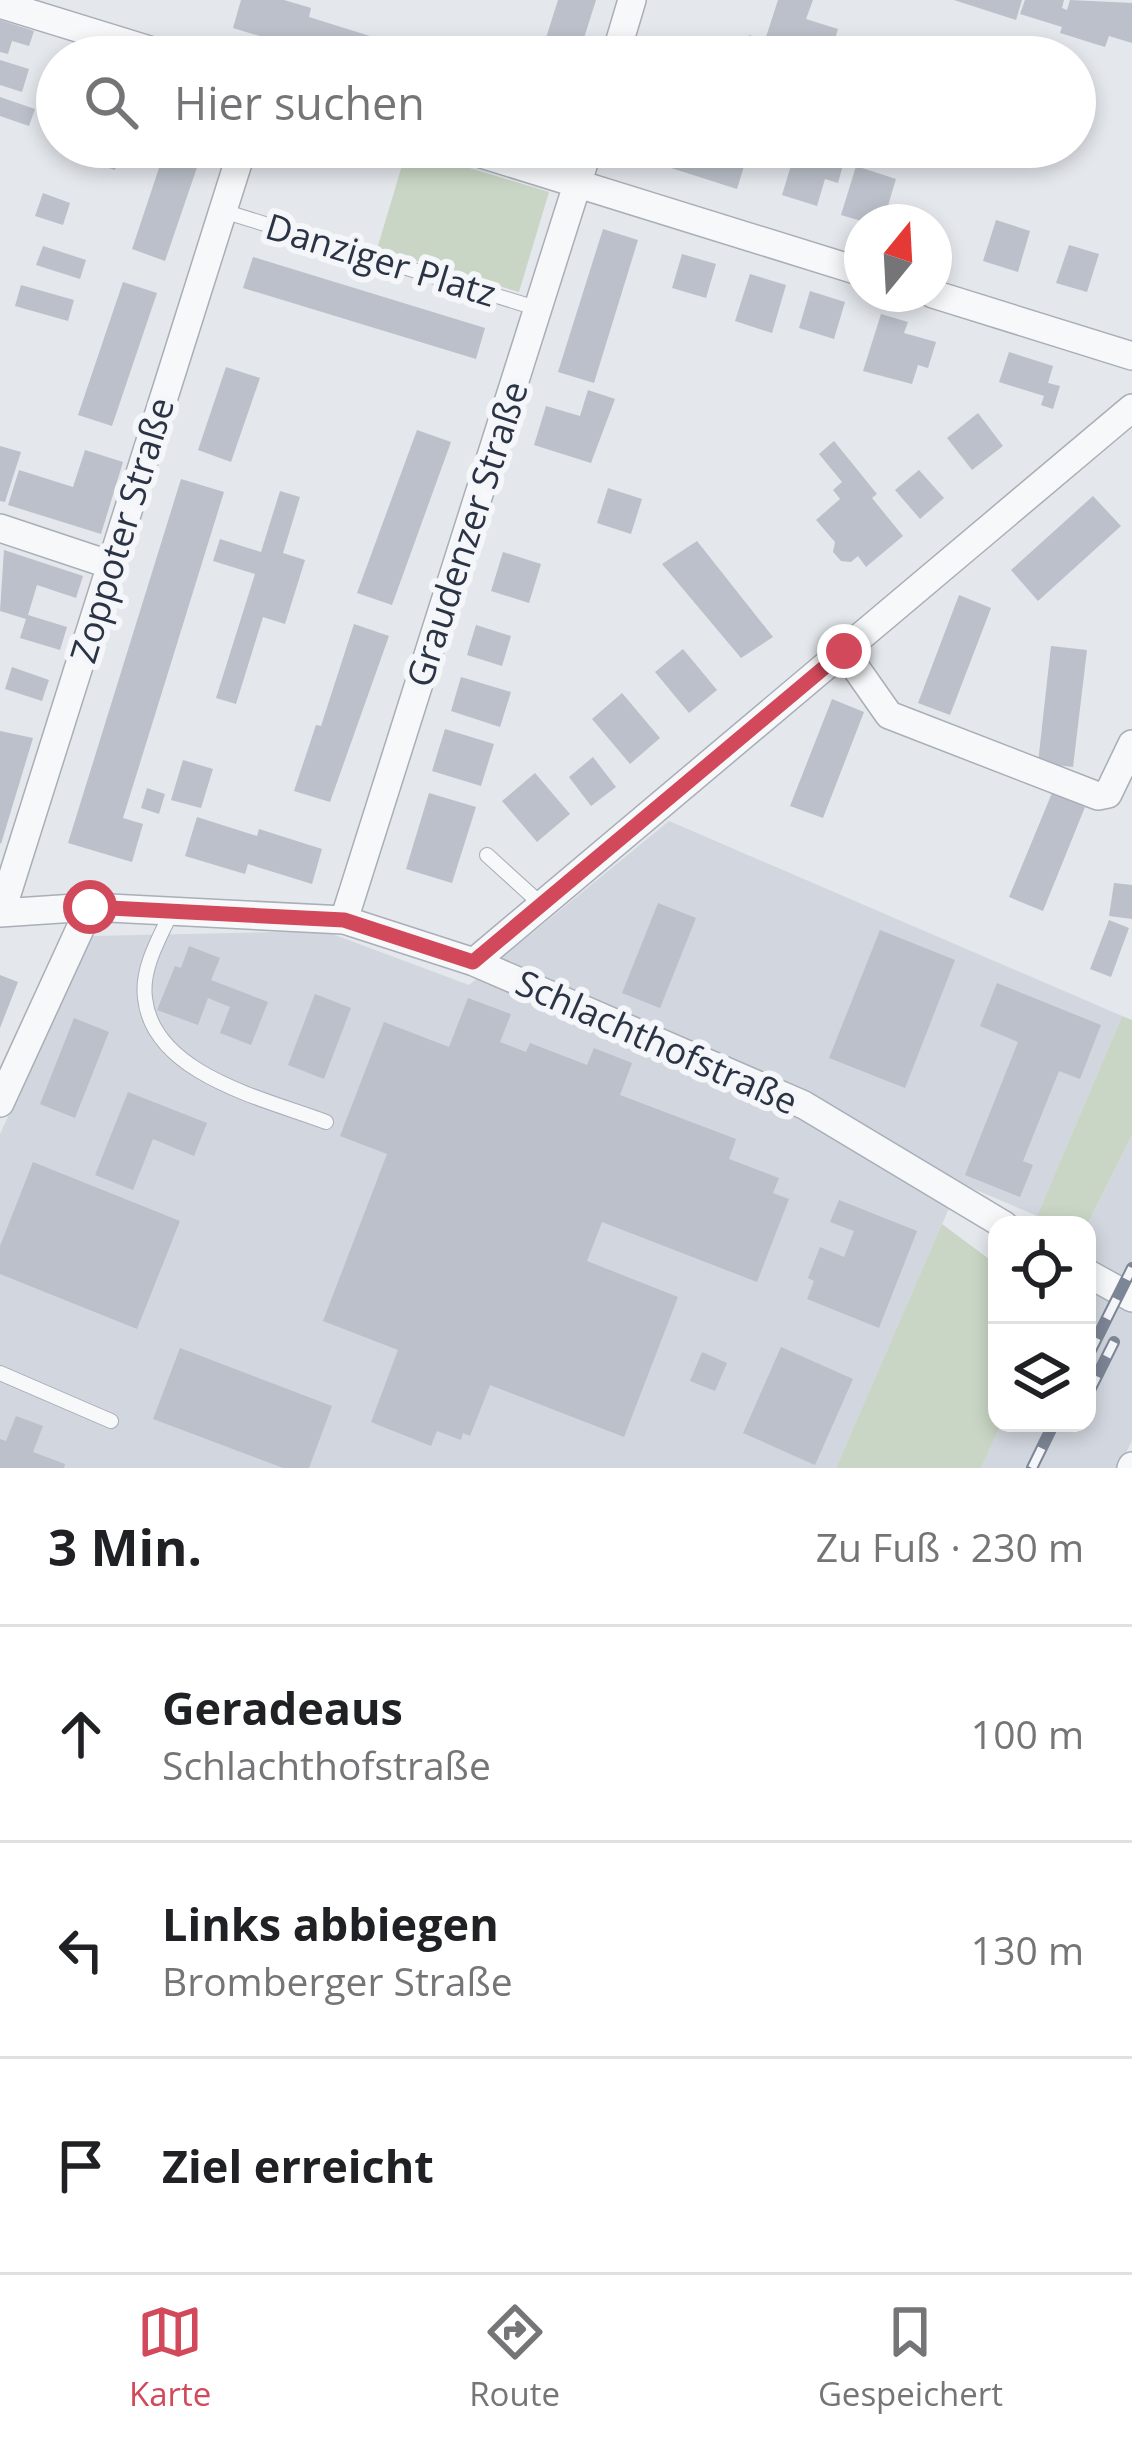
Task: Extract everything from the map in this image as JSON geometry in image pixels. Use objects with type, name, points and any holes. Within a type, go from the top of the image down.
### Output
[{"type":"street","points":[[622,36],[632,0]]},
{"type":"street","points":[[0,4],[104,36]]},
{"type":"street","name":"Zoppoter Straße","points":[[1,913],[236,168]]},
{"type":"street","points":[[527,168],[844,266]]},
{"type":"street","name":"Graudenzer Straße","points":[[344,920],[584,168]]},
{"type":"street","points":[[952,300],[1132,356]]},
{"type":"street","points":[[473,962],[1132,408]]},
{"type":"street","points":[[0,528],[111,565]]},
{"type":"street","points":[[844,651],[889,715],[1098,796],[1108,794],[1117,782],[1132,744]]},
{"type":"street","points":[[0,1103],[90,907]]},
{"type":"street","name":"Schlachthofstraße","points":[[1,913],[90,907],[344,920],[473,962],[804,1105],[989,1216]]},
{"type":"street","points":[[1096,1278],[1132,1298]]},
{"type":"lane","name":"Danziger Platz","points":[[223,211],[539,309]]},
{"type":"lane","points":[[488,855],[542,905]]},
{"type":"lane","points":[[172,910],[149,961],[144,998],[158,1040],[203,1076],[326,1122]]},
{"type":"lane","points":[[0,1373],[111,1421]]},
{"type":"shaded area","points":[[669,821],[1122,1016],[1037,1216],[960,1183],[836,1468],[0,1468],[0,1134],[92,936],[324,931],[469,985]]},
{"type":"shaded area","points":[[1132,1135],[1132,1441],[1118,1468],[981,1468],[998,1432],[1096,1432],[1096,1216],[1092,1216]]},
{"type":"green space","points":[[401,168],[470,168],[549,192],[519,292],[377,249]]},
{"type":"green space","points":[[1122,1016],[1132,1020],[1132,1135],[1092,1216],[1037,1216]]},
{"type":"green space","points":[[942,1224],[988,1258],[988,1432],[998,1432],[981,1468],[836,1468]]},
{"type":"building","points":[[241,0],[284,0],[311,8],[309,17],[370,36],[259,36],[233,28]]},
{"type":"building","points":[[558,0],[596,0],[585,36],[547,36]]},
{"type":"building","points":[[778,0],[813,0],[806,19],[838,29],[836,36],[766,36]]},
{"type":"building","points":[[954,0],[1022,0],[1016,20]]},
{"type":"building","points":[[1025,0],[1064,0],[1062,8],[1067,10],[1070,0],[1132,3],[1132,43],[1109,36],[1105,47],[1096,44],[1096,36],[1070,36],[1060,33],[1062,27],[1020,14]]},
{"type":"building","points":[[0,20],[34,31],[29,46],[12,41],[8,54],[0,52]]},
{"type":"building","points":[[0,60],[29,69],[22,92],[0,85]]},
{"type":"building","points":[[0,97],[35,109],[29,126],[0,116]]},
{"type":"building","points":[[159,168],[197,168],[165,261],[132,249]]},
{"type":"building","points":[[671,168],[744,168],[737,189]]},
{"type":"building","points":[[790,168],[842,168],[838,183],[825,179],[817,206],[782,195]]},
{"type":"building","points":[[855,168],[896,179],[888,204],[844,204]]},
{"type":"building","points":[[43,193],[70,203],[63,225],[35,216]]},
{"type":"building","points":[[996,220],[1030,231],[1018,272],[983,261]]},
{"type":"building","points":[[603,229],[638,240],[594,383],[558,372]]},
{"type":"building","points":[[1069,245],[1099,254],[1087,292],[1056,283]]},
{"type":"building","points":[[43,246],[86,260],[80,279],[36,265]]},
{"type":"building","points":[[682,254],[716,264],[706,298],[672,288]]},
{"type":"building","points":[[253,257],[485,328],[476,359],[243,288]]},
{"type":"building","points":[[750,274],[786,285],[772,333],[735,321]]},
{"type":"building","points":[[123,282],[157,293],[112,426],[78,415]]},
{"type":"building","points":[[21,285],[74,300],[68,321],[15,306]]},
{"type":"building","points":[[810,291],[844,302],[834,339],[799,328]]},
{"type":"building","points":[[881,314],[908,322],[904,333],[936,342],[928,368],[918,365],[912,384],[863,371]]},
{"type":"building","points":[[1009,352],[1053,366],[1048,383],[1060,386],[1053,409],[1041,405],[1044,396],[999,382]]},
{"type":"building","points":[[226,367],[260,378],[231,462],[198,450]]},
{"type":"building","points":[[588,390],[615,399],[591,463],[534,445],[546,406],[580,416]]},
{"type":"building","points":[[978,413],[1003,446],[972,470],[947,438]]},
{"type":"building","points":[[417,430],[451,442],[392,605],[357,593]]},
{"type":"building","points":[[834,441],[877,494],[872,498],[903,536],[866,567],[858,556],[851,562],[841,561],[833,552],[835,542],[816,520],[840,499],[833,490],[842,482],[819,454]]},
{"type":"building","points":[[0,446],[21,452],[5,502],[0,501]]},
{"type":"building","points":[[85,450],[123,462],[101,534],[8,505],[19,470],[73,487]]},
{"type":"building","points":[[919,470],[944,498],[920,519],[895,490]]},
{"type":"building","points":[[181,479],[224,492],[123,818],[143,824],[132,862],[68,843]]},
{"type":"building","points":[[608,488],[642,499],[631,534],[597,523]]},
{"type":"building","points":[[280,491],[300,497],[283,553],[305,560],[285,624],[263,617],[236,704],[216,698],[255,574],[213,561],[220,539],[261,552]]},
{"type":"building","points":[[1093,496],[1121,526],[1038,601],[1011,570]]},
{"type":"building","points":[[697,541],[773,637],[741,658],[662,564]]},
{"type":"building","points":[[4,550],[83,576],[76,598],[37,585],[28,615],[67,627],[60,650],[20,638],[26,619],[0,611]]},
{"type":"building","points":[[503,552],[541,564],[529,603],[491,591]]},
{"type":"building","points":[[959,595],[991,608],[950,715],[918,703]]},
{"type":"building","points":[[354,624],[389,636],[330,802],[294,791]]},
{"type":"building","points":[[476,625],[511,636],[502,666],[467,655]]},
{"type":"building","points":[[1051,646],[1087,650],[1073,767],[1038,763]]},
{"type":"building","points":[[683,649],[717,690],[689,713],[655,672]]},
{"type":"building","points":[[12,667],[49,680],[42,701],[5,689]]},
{"type":"building","points":[[461,677],[511,692],[500,727],[451,711]]},
{"type":"building","points":[[622,693],[660,738],[630,764],[592,719]]},
{"type":"building","points":[[832,699],[864,712],[823,818],[790,806]]},
{"type":"building","points":[[445,729],[494,744],[481,786],[432,771]]},
{"type":"building","points":[[0,731],[33,738],[1,844],[0,843]]},
{"type":"building","points":[[593,757],[616,787],[591,806],[569,777]]},
{"type":"building","points":[[183,760],[213,769],[201,808],[171,800]]},
{"type":"building","points":[[535,773],[570,814],[537,842],[502,801]]},
{"type":"building","points":[[147,788],[165,794],[159,814],[141,808]]},
{"type":"building","points":[[429,793],[476,807],[452,883],[406,869]]},
{"type":"building","points":[[1052,793],[1085,807],[1043,911],[1009,897]]},
{"type":"building","points":[[197,817],[257,836],[259,829],[322,849],[312,884],[248,864],[245,874],[185,856]]},
{"type":"building","points":[[1114,883],[1132,885],[1132,919],[1109,916]]},
{"type":"building","points":[[658,903],[696,918],[660,1008],[622,993]]},
{"type":"building","points":[[1109,920],[1129,928],[1111,977],[1090,969]]},
{"type":"building","points":[[880,930],[955,960],[905,1088],[829,1058]]},
{"type":"building","points":[[189,946],[220,958],[211,980],[268,1002],[251,1045],[220,1033],[230,1007],[208,998],[198,1025],[157,1010]]},
{"type":"building","points":[[0,975],[18,982],[0,1028]]},
{"type":"building","points":[[997,983],[1101,1025],[1080,1079],[1059,1071],[1023,1161],[1033,1165],[1020,1197],[965,1175],[1018,1042],[980,1026]]},
{"type":"building","points":[[315,994],[351,1008],[324,1079],[288,1065]]},
{"type":"building","points":[[468,998],[511,1014],[500,1042],[526,1052],[530,1043],[587,1065],[594,1048],[632,1063],[620,1095],[736,1139],[729,1159],[779,1178],[773,1193],[789,1199],[757,1282],[602,1222],[587,1261],[678,1297],[624,1437],[490,1385],[470,1436],[463,1433],[461,1440],[437,1431],[431,1446],[371,1422],[398,1350],[323,1321],[387,1154],[340,1136],[384,1022],[449,1047]]},
{"type":"building","points":[[74,1018],[109,1032],[75,1118],[40,1104]]},
{"type":"building","points":[[128,1092],[207,1123],[194,1156],[153,1139],[133,1190],[95,1175]]},
{"type":"building","points":[[33,1162],[180,1221],[137,1329],[0,1274],[0,1246]]},
{"type":"building","points":[[839,1200],[917,1231],[879,1328],[807,1299],[814,1281],[808,1278],[820,1247],[844,1257],[854,1231],[830,1222]]},
{"type":"building","points":[[781,1347],[853,1379],[815,1465],[743,1433]]},
{"type":"building","points":[[180,1348],[332,1406],[309,1468],[283,1468],[153,1419]]},
{"type":"building","points":[[702,1352],[727,1363],[715,1391],[690,1381]]},
{"type":"building","points":[[16,1416],[43,1426],[33,1452],[65,1464],[64,1468],[0,1468],[0,1439],[6,1441]]},
{"type":"railway","points":[[1096,1340],[1132,1268]]},
{"type":"railway","points":[[1096,1378],[1114,1342]]},
{"type":"railway","points":[[1032,1468],[1050,1432]]},
{"type":"route","points":[[90,907],[344,920],[473,962],[844,651]]}]
